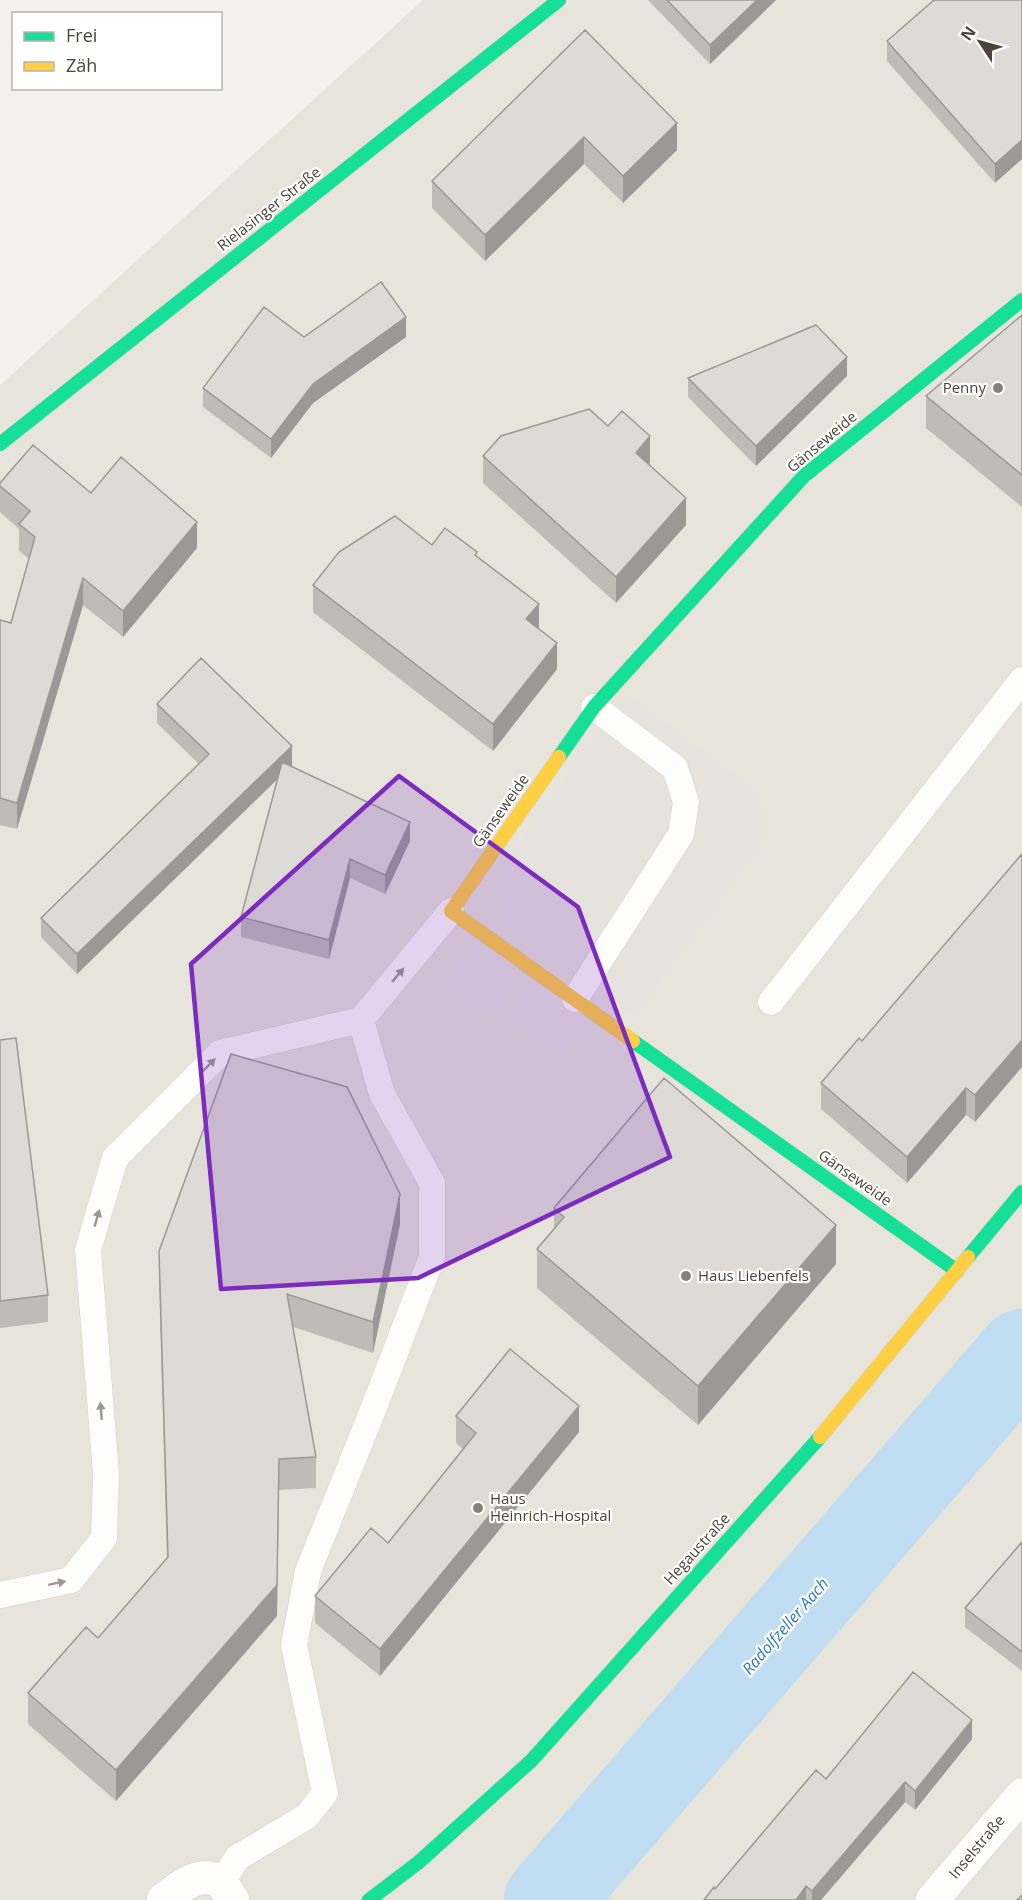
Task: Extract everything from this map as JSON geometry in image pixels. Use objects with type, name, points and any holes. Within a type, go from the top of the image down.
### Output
[{"type":"street","name":"Rielasinger Straße","points":[[0,444],[559,0]]},
{"type":"street","name":"Gänseweide","points":[[957,1271],[452,910],[594,707],[804,476],[1022,300]]},
{"type":"street","name":"Hegaustraße","points":[[369,1900],[419,1862],[532,1760],[833,1422],[1022,1192]]},
{"type":"street","name":"Inselstraße","points":[[932,1900],[1022,1795]]},
{"type":"street","points":[[163,1900],[184,1883],[209,1878],[227,1892]]},
{"type":"lane","points":[[771,1002],[1022,680]]},
{"type":"lane","points":[[575,999],[681,834],[686,802],[675,768],[594,707]]},
{"type":"lane","points":[[0,1595],[71,1580],[104,1538],[106,1474],[88,1250],[115,1158],[220,1053],[361,1020],[452,910]]},
{"type":"lane","points":[[227,1892],[237,1858],[307,1816],[325,1793],[294,1645],[308,1571],[432,1257],[432,1183],[382,1094],[361,1020]]},
{"type":"highlighted area","points":[[399,776],[578,907],[670,1157],[418,1278],[221,1289],[191,964]]},
{"type":"shaded area","points":[[423,0],[1022,0],[1022,1900],[0,1900],[0,385]]},
{"type":"shaded area","points":[[625,692],[759,792],[766,836],[635,1017],[514,936],[500,918],[496,888],[499,869]]},
{"type":"shaded area","points":[[482,932],[525,963],[484,1020],[441,990]]},
{"type":"shaded area","points":[[540,973],[593,1011],[559,1057],[506,1019]]},
{"type":"building","points":[[667,0],[757,0],[710,45]]},
{"type":"building","points":[[934,0],[1022,0],[1022,140],[995,164],[887,41]]},
{"type":"building","points":[[585,30],[677,123],[623,176],[584,137],[485,235],[432,181]]},
{"type":"building","points":[[381,282],[406,317],[313,384],[271,439],[203,388],[264,307],[304,337]]},
{"type":"building","name":"Penny","points":[[1022,315],[1022,475],[926,396]]},
{"type":"building","points":[[816,325],[847,357],[756,446],[688,378]]},
{"type":"building","points":[[589,409],[608,426],[622,411],[650,436],[636,453],[686,498],[616,577],[483,456],[501,436]]},
{"type":"building","points":[[33,445],[91,493],[121,457],[197,522],[123,611],[83,578],[17,803],[0,798],[0,620],[11,623],[35,537],[19,524],[30,511],[0,486],[0,483]]},
{"type":"building","points":[[395,516],[432,545],[445,528],[477,552],[475,555],[539,604],[526,619],[557,643],[493,724],[313,585],[339,552]]},
{"type":"building","points":[[201,658],[292,746],[77,954],[41,918],[209,754],[157,704]]},
{"type":"building","points":[[282,762],[410,822],[385,875],[350,859],[329,940],[241,917]]},
{"type":"building","points":[[1022,854],[1022,1040],[975,1095],[966,1088],[907,1157],[821,1083],[859,1038],[862,1041]]},
{"type":"building","points":[[16,1038],[48,1295],[0,1301],[0,1040]]},
{"type":"building","points":[[231,1054],[347,1087],[400,1194],[373,1322],[287,1294],[316,1457],[279,1459],[277,1585],[116,1770],[28,1693],[86,1627],[98,1638],[168,1557],[159,1251]]},
{"type":"building","name":"Haus Liebenfels","points":[[664,1078],[836,1225],[698,1386],[537,1249],[564,1217],[554,1208]]},
{"type":"building","name":"Haus Heinrich-Hospital","points":[[510,1349],[579,1406],[380,1649],[315,1596],[371,1528],[388,1543],[476,1433],[456,1416]]},
{"type":"building","points":[[1022,1542],[1022,1652],[965,1608]]},
{"type":"building","points":[[913,1672],[972,1720],[915,1791],[905,1782],[812,1891],[806,1886],[796,1900],[704,1900],[816,1770],[826,1779]]},
{"type":"waterway","name":"Radolfzeller Aach","points":[[548,1900],[1022,1353]]},
{"type":"traffic: fast","points":[[0,444],[559,0]]},
{"type":"traffic: fast","points":[[559,757],[594,707],[804,476],[1022,300]]},
{"type":"traffic: fast","points":[[633,1041],[957,1271]]},
{"type":"traffic: fast","points":[[968,1257],[1022,1192]]},
{"type":"traffic: fast","points":[[369,1900],[419,1862],[532,1760],[820,1437]]},
{"type":"traffic: slow","points":[[559,757],[451,911],[633,1041]]},
{"type":"traffic: slow","points":[[820,1437],[968,1257]]},
{"type":"place","name":"Penny","points":[[998,388]]},
{"type":"place","name":"Haus Liebenfels","points":[[686,1276]]},
{"type":"place","name":"Haus Heinrich-Hospital","points":[[478,1508]]}]
